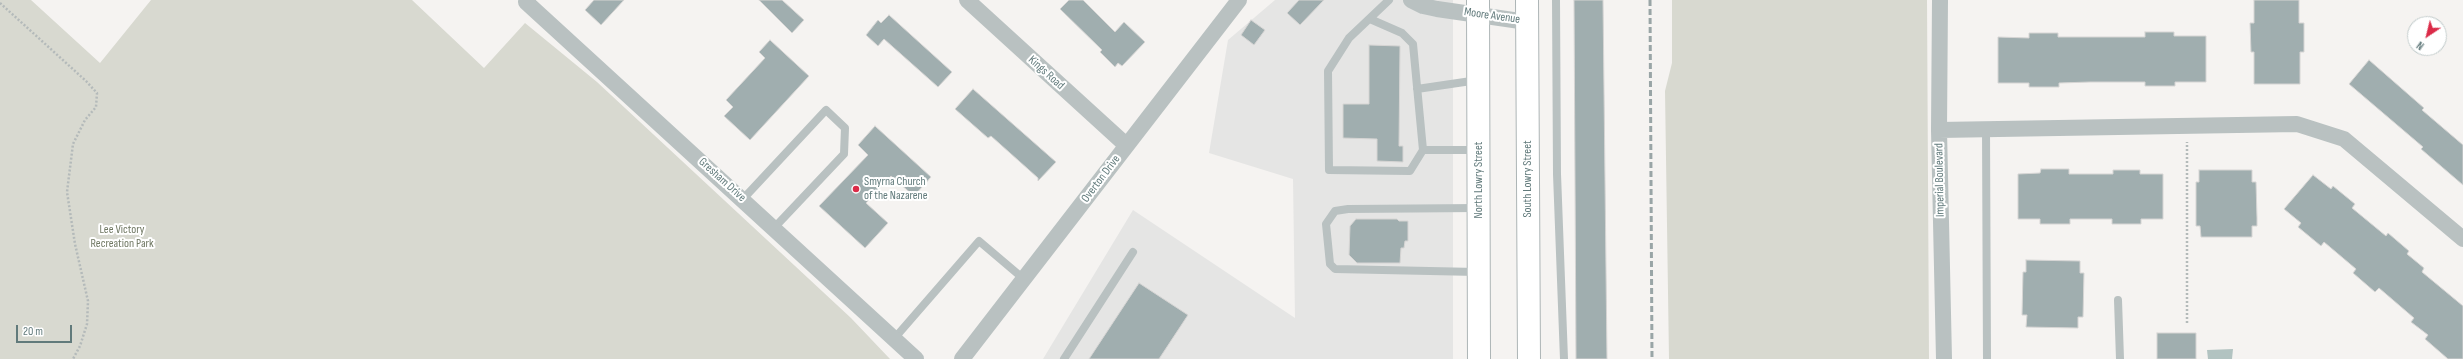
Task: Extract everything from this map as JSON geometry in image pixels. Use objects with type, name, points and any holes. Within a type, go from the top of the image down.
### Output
[{"type":"main road","name":"South Lowry Street","points":[[1527,0],[1529,359]]},
{"type":"main road","name":"North Lowry Street","points":[[1478,7],[1479,359]]},
{"type":"street","name":"Kings Road","points":[[967,0],[1126,146]]},
{"type":"street","name":"Overton Drive","points":[[962,359],[1025,280],[1239,0]]},
{"type":"street","name":"Moore Avenue","points":[[1411,0],[1423,6],[1478,7],[1527,22]]},
{"type":"street","name":"Imperial Boulevard","points":[[1940,0],[1939,130],[1944,359]]},
{"type":"street","name":"Gresham Drive","points":[[527,1],[743,199],[893,340],[916,359]]},
{"type":"street","points":[[1939,130],[2297,124],[2344,139],[2463,239]]},
{"type":"lane","points":[[1370,19],[1402,32],[1413,44],[1423,150],[1410,171],[1329,170],[1328,71],[1349,38],[1389,0]]},
{"type":"lane","points":[[1556,0],[1557,174],[1564,359]]},
{"type":"lane","points":[[1417,89],[1478,80]]},
{"type":"lane","points":[[743,199],[826,110],[845,128],[844,154],[774,228]]},
{"type":"lane","points":[[1986,129],[1987,359]]},
{"type":"lane","points":[[1423,150],[1479,150]]},
{"type":"lane","points":[[1478,272],[1335,269],[1330,264],[1326,224],[1335,211],[1348,209],[1479,208]]},
{"type":"lane","points":[[893,340],[979,241],[1025,280]]},
{"type":"lane","points":[[1064,359],[1133,252]]},
{"type":"lane","points":[[2118,300],[2120,359]]},
{"type":"path","points":[[0,3],[86,81],[97,93],[96,107],[85,120],[74,144],[66,192],[75,244],[88,301],[87,324],[80,346],[73,359]]},
{"type":"path","points":[[2187,126],[2187,323]]},
{"type":"shaded area","points":[[1275,0],[1453,0],[1453,359],[1043,359],[1133,210],[1295,318],[1293,179],[1209,153],[1228,40]]},
{"type":"shaded area","points":[[2233,349],[2232,359],[2208,359],[2207,350]]},
{"type":"green space","name":"Lee Victory Recreation Park","points":[[0,0],[31,0],[100,63],[151,0],[412,0],[484,68],[525,23],[597,82],[851,318],[890,359],[0,359]]},
{"type":"green space","points":[[1672,0],[1927,0],[1929,359],[1669,359],[1665,91],[1672,63]]},
{"type":"building","points":[[594,0],[624,0],[601,25],[585,10]]},
{"type":"building","points":[[759,0],[782,0],[804,20],[792,33]]},
{"type":"building","points":[[1069,0],[1083,0],[1115,32],[1124,22],[1145,42],[1122,66],[1118,63],[1115,67],[1100,52],[1102,50],[1060,9]]},
{"type":"building","points":[[1299,0],[1324,0],[1300,25],[1287,13]]},
{"type":"building","points":[[1574,0],[1603,0],[1607,359],[1576,359]]},
{"type":"building","points":[[2254,0],[2299,0],[2299,23],[2304,23],[2304,52],[2300,52],[2300,84],[2254,84],[2254,52],[2251,52],[2250,23],[2254,23]]},
{"type":"building","points":[[889,15],[952,72],[938,87],[884,39],[878,46],[866,35],[878,20],[881,23]]},
{"type":"building","points":[[1251,20],[1265,30],[1254,45],[1241,35]]},
{"type":"building","points":[[2145,32],[2174,32],[2174,36],[2206,36],[2206,82],[2175,82],[2175,86],[2145,86],[2145,82],[2059,83],[2059,87],[2029,87],[2029,83],[1998,83],[1998,37],[2029,38],[2029,33],[2058,33],[2058,37],[2145,37]]},
{"type":"building","points":[[770,40],[809,76],[750,140],[724,116],[733,107],[726,100],[765,58],[759,52]]},
{"type":"building","points":[[1369,45],[1400,46],[1399,146],[1403,146],[1403,162],[1377,161],[1377,139],[1343,138],[1343,104],[1369,104]]},
{"type":"building","points":[[2369,60],[2424,108],[2422,110],[2463,145],[2463,185],[2421,149],[2423,147],[2349,84]]},
{"type":"building","points":[[973,89],[1056,162],[1038,181],[1038,178],[991,136],[988,138],[955,109]]},
{"type":"building","name":"Smyrna Church of the Nazarene","points":[[875,126],[931,177],[914,196],[891,176],[866,203],[888,223],[865,248],[819,206],[868,155],[858,145]]},
{"type":"building","points":[[2041,169],[2069,169],[2069,174],[2113,174],[2113,170],[2140,170],[2140,174],[2163,174],[2163,219],[2141,219],[2141,224],[2112,224],[2112,219],[2070,219],[2070,224],[2040,224],[2040,219],[2018,219],[2018,174],[2040,173]]},
{"type":"building","points":[[2199,170],[2252,170],[2252,182],[2256,182],[2257,226],[2252,226],[2252,237],[2201,237],[2200,226],[2196,226],[2196,182],[2199,182]]},
{"type":"building","points":[[2313,175],[2331,189],[2333,186],[2355,204],[2352,208],[2386,236],[2388,233],[2409,251],[2407,254],[2424,268],[2422,272],[2463,306],[2463,359],[2448,359],[2425,339],[2428,335],[2411,322],[2414,318],[2379,288],[2375,292],[2353,273],[2356,269],[2324,242],[2321,246],[2298,227],[2301,223],[2284,209]]},
{"type":"building","points":[[1356,219],[1397,219],[1399,221],[1408,221],[1408,241],[1405,241],[1404,248],[1401,248],[1400,263],[1357,263],[1349,255],[1350,226]]},
{"type":"building","points":[[2026,260],[2080,261],[2080,273],[2084,273],[2083,317],[2078,317],[2078,328],[2026,327],[2027,315],[2022,315],[2023,272],[2026,272]]},
{"type":"building","points":[[1139,283],[1188,315],[1159,359],[1089,359]]},
{"type":"building","points":[[2157,333],[2196,333],[2196,359],[2157,359]]},
{"type":"railway","points":[[1650,0],[1652,359]]},
{"type":"place","name":"Smyrna Church of the Nazarene","points":[[856,189]]}]
